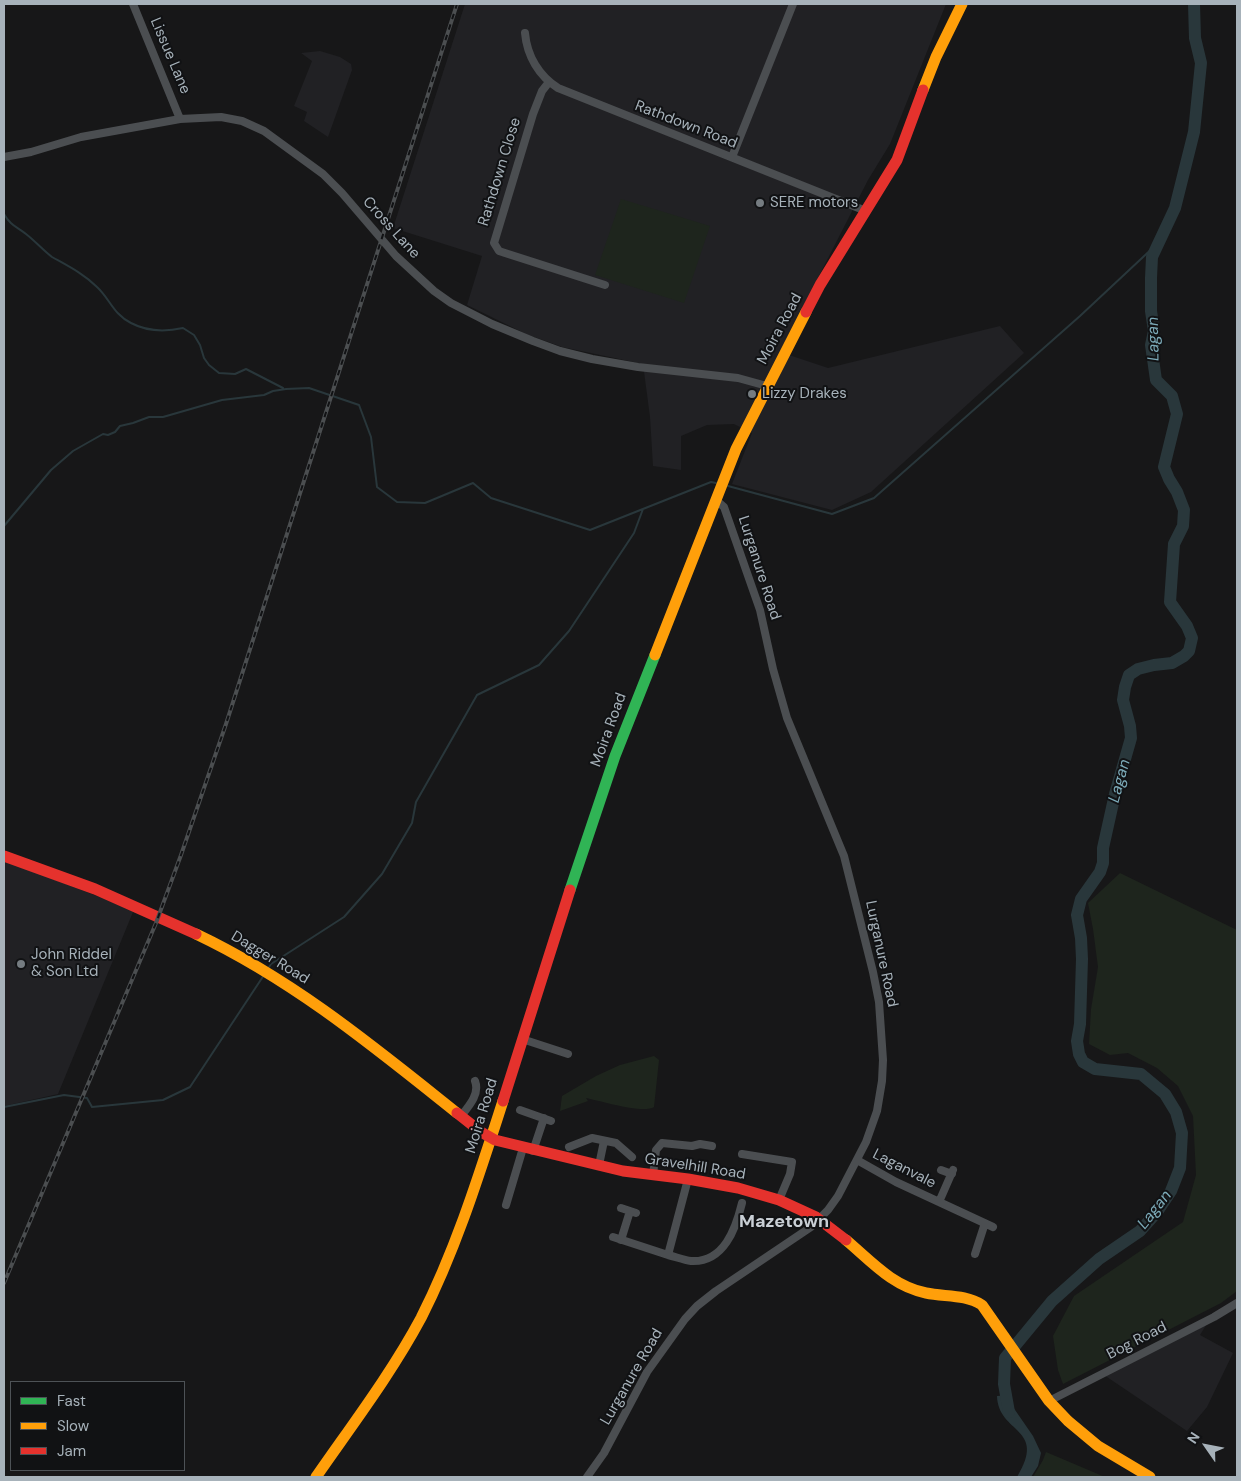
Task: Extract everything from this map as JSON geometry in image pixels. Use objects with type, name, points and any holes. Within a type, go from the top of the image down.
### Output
[{"type":"main road","name":"Moira Road","points":[[316,1477],[385,1378],[420,1319],[445,1267],[463,1224],[582,852],[615,756],[736,449],[766,386],[820,285],[900,152],[936,57],[962,4]]},
{"type":"main road","name":"Dagger Road","points":[[4,856],[62,876],[129,903],[220,944],[262,968],[350,1029],[490,1138]]},
{"type":"main road","name":"Gravelhill Road","points":[[490,1138],[599,1166],[731,1186],[779,1200],[819,1220],[847,1240],[895,1282],[925,1292],[974,1300],[989,1313],[1003,1337],[1049,1401],[1068,1421],[1098,1446],[1150,1477]]},
{"type":"street","name":"Lissue Lane","points":[[133,4],[180,119]]},
{"type":"street","points":[[732,157],[793,4]]},
{"type":"street","name":"Rathdown Road","points":[[525,33],[528,49],[533,61],[549,82],[566,92],[866,211]]},
{"type":"street","name":"Rathdown Close","points":[[549,82],[542,91],[533,114],[494,243],[499,251],[605,285]]},
{"type":"street","name":"Cross Lane","points":[[4,158],[81,137],[180,119],[207,116],[231,118],[264,131],[323,174],[342,193],[392,252],[434,291],[451,303],[511,333],[560,351],[638,367],[738,378],[766,386]]},
{"type":"street","name":"Lurganure Road","points":[[587,1477],[604,1452],[647,1372],[684,1319],[696,1306],[716,1291],[802,1234],[819,1220],[838,1196],[872,1128],[882,1081],[879,1002],[844,856],[786,718],[774,677],[760,610],[720,490]]},
{"type":"street","points":[[522,1039],[568,1054]]},
{"type":"street","points":[[461,1116],[472,1103],[477,1086],[475,1081]]},
{"type":"street","points":[[510,1201],[528,1149],[548,1120],[520,1110]]},
{"type":"street","points":[[569,1147],[592,1138],[616,1143],[632,1157]]},
{"type":"street","points":[[599,1166],[604,1141]]},
{"type":"street","points":[[653,1175],[656,1150],[662,1142],[692,1146],[700,1144],[712,1146]]},
{"type":"street","points":[[742,1154],[792,1162],[790,1174],[779,1200]]},
{"type":"street","name":"Laganvale","points":[[857,1160],[896,1182],[993,1227]]},
{"type":"street","name":"Laganvale","points":[[938,1202],[952,1172],[941,1170]]},
{"type":"street","points":[[668,1255],[688,1179]]},
{"type":"street","points":[[612,1238],[692,1261],[705,1259],[711,1256],[730,1238],[734,1231],[742,1203]]},
{"type":"street","points":[[621,1208],[633,1212],[621,1240]]},
{"type":"street","points":[[975,1254],[985,1224]]},
{"type":"street","name":"Bog Road","points":[[1049,1401],[1237,1304]]},
{"type":"shaded area","points":[[465,4],[946,4],[890,144],[868,180],[780,352],[828,368],[1000,326],[1024,353],[871,492],[832,510],[732,484],[752,433],[734,424],[707,425],[681,436],[681,470],[653,466],[650,417],[643,364],[562,347],[526,334],[467,305],[482,256],[393,228]]},
{"type":"shaded area","points":[[320,51],[340,57],[351,64],[352,70],[328,137],[304,121],[307,112],[294,106],[312,61],[301,53]]},
{"type":"shaded area","points":[[621,199],[710,226],[684,303],[595,275]]},
{"type":"shaded area","points":[[4,860],[133,912],[58,1094],[4,1106]]},
{"type":"shaded area","points":[[1120,873],[1237,930],[1237,1291],[1221,1303],[1063,1384],[1058,1370],[1053,1336],[1074,1296],[1183,1222],[1196,1175],[1193,1116],[1178,1086],[1157,1068],[1128,1053],[1110,1055],[1089,1044],[1091,1009],[1098,967],[1088,903]]},
{"type":"shaded area","points":[[654,1056],[659,1060],[654,1107],[649,1109],[632,1108],[586,1098],[588,1101],[560,1111],[562,1096],[596,1076],[620,1065]]},
{"type":"shaded area","points":[[1208,1322],[1200,1335],[1233,1353],[1207,1407],[1187,1431],[1104,1375]]},
{"type":"shaded area","points":[[1010,1395],[1013,1407],[1033,1436],[1041,1453],[1038,1466],[1031,1477],[1017,1477],[1025,1461],[1027,1449],[1025,1439],[1005,1418],[999,1408],[997,1396]]},
{"type":"shaded area","points":[[1046,1452],[1105,1477],[1033,1477]]},
{"type":"waterway","name":"Lagan","points":[[1009,1412],[1004,1384],[1005,1358],[1052,1301],[1099,1259],[1140,1231],[1157,1212],[1171,1191],[1180,1168],[1182,1133],[1176,1112],[1165,1094],[1141,1074],[1095,1069],[1083,1062],[1079,1054],[1077,1041],[1080,1024],[1082,959],[1077,915],[1081,899],[1100,872],[1103,863],[1103,848],[1115,794],[1131,738],[1123,700],[1129,675],[1138,669],[1172,663],[1184,656],[1189,651],[1192,638],[1187,626],[1170,602],[1174,544],[1183,526],[1184,510],[1164,467],[1177,414],[1172,396],[1156,380],[1151,345],[1154,331],[1151,311],[1151,278],[1152,257],[1175,208],[1194,132],[1201,63],[1195,38],[1194,4]]},
{"type":"waterway","points":[[4,214],[11,223],[52,257],[76,270],[92,282],[125,319],[137,326],[150,330],[163,331],[183,328],[194,335],[200,345],[204,358],[219,373],[235,374],[246,369],[283,388]]},
{"type":"waterway","points":[[728,486],[832,514],[874,498],[1080,316],[1157,244]]},
{"type":"waterway","points":[[4,526],[51,470],[73,451],[103,434],[108,435],[115,432],[120,426],[149,417],[163,417],[222,400],[264,395],[286,389],[309,388],[359,405],[371,437],[377,487],[397,502],[425,503],[473,483],[491,498],[590,530],[711,482],[716,483]]},
{"type":"waterway","points":[[269,967],[344,917],[382,874],[412,823],[416,802],[477,695],[539,665],[569,631],[634,533],[643,509]]},
{"type":"waterway","points":[[4,1107],[64,1095],[87,1098],[92,1107],[163,1100],[190,1087],[264,975]]},
{"type":"railway","points":[[4,1283],[156,923],[181,855],[226,724],[457,4]]},
{"type":"traffic: fast","points":[[570,890],[615,756],[655,655]]},
{"type":"traffic: slow","points":[[923,90],[936,57],[962,4]]},
{"type":"traffic: slow","points":[[655,655],[736,449],[806,312]]},
{"type":"traffic: slow","points":[[196,934],[232,952],[299,993],[363,1039],[457,1113]]},
{"type":"traffic: slow","points":[[316,1477],[384,1379],[409,1339],[434,1292],[476,1184],[503,1101]]},
{"type":"traffic: slow","points":[[846,1240],[883,1272],[903,1285],[926,1293],[969,1299],[982,1305],[1049,1401],[1068,1421],[1098,1446],[1150,1477]]},
{"type":"traffic: jam","points":[[806,312],[820,285],[897,160],[923,90]]},
{"type":"traffic: jam","points":[[4,856],[95,889],[196,934]]},
{"type":"traffic: jam","points":[[503,1101],[570,890]]},
{"type":"traffic: jam","points":[[457,1113],[481,1132],[495,1140],[623,1171],[688,1179],[738,1188],[779,1200],[816,1217],[846,1240]]},
{"type":"place","name":"SERE motors","points":[[760,203]]},
{"type":"place","name":"Lizzy Drakes","points":[[752,394]]},
{"type":"place","name":"John Riddel & Son Ltd","points":[[21,964]]},
{"type":"district","name":"Mazetown","points":[[784,1222]]}]
